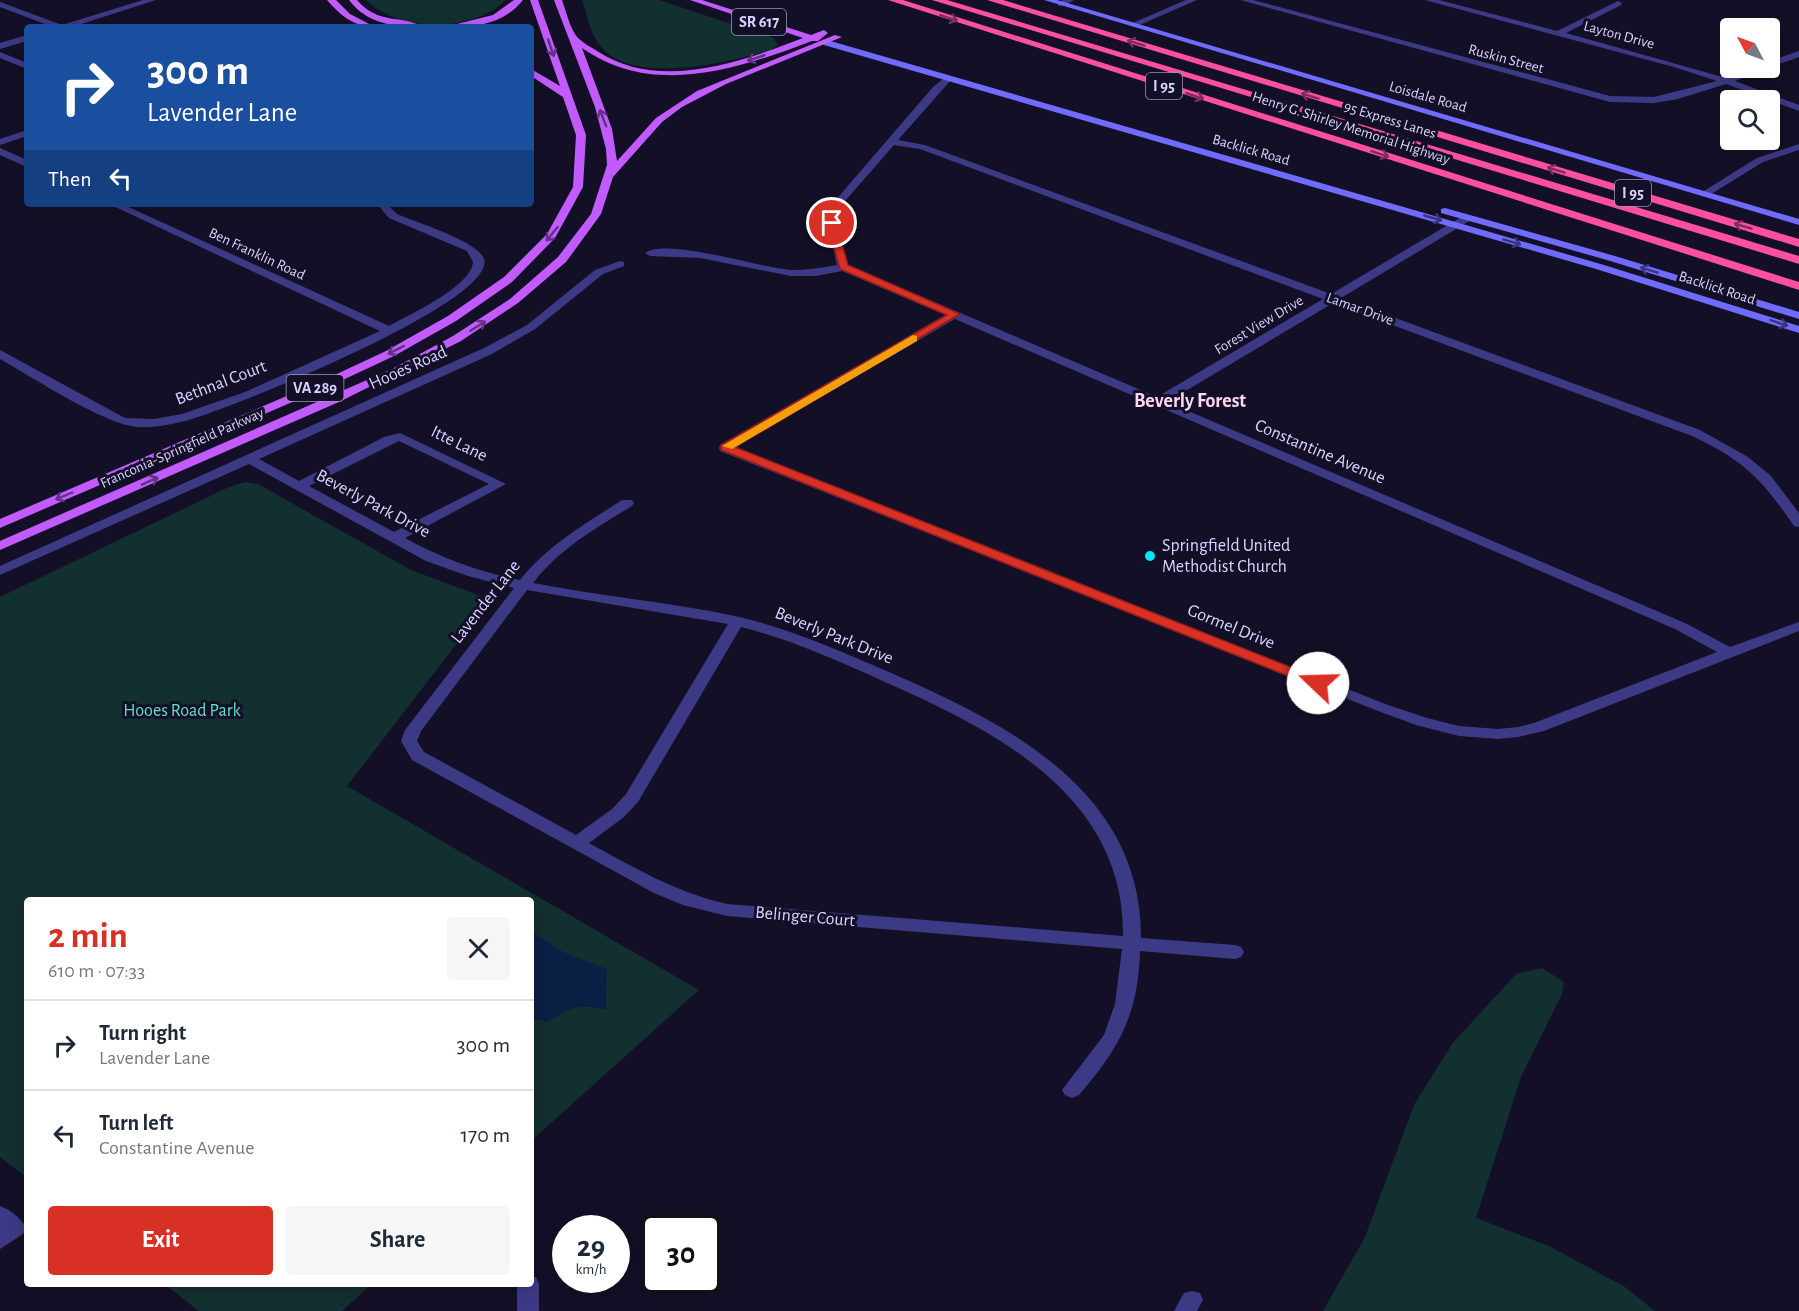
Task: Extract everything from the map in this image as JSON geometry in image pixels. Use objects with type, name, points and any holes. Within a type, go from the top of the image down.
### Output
[{"type":"highway","name":"Henry G. Shirley Memorial Highway","points":[[893,0],[1799,286]]},
{"type":"highway","name":"95 Express Lanes","points":[[936,0],[1799,260]]},
{"type":"highway","points":[[957,0],[1112,53]]},
{"type":"highway","name":"Henry G. Shirley Memorial Highway","points":[[992,0],[1799,243]]},
{"type":"highway","points":[[1012,0],[1099,32]]},
{"type":"highway","points":[[1503,193],[1632,240],[1799,294]]},
{"type":"main road","points":[[331,0],[347,16],[364,24]]},
{"type":"main road","points":[[353,0],[359,8],[376,18],[404,24]]},
{"type":"main road","points":[[465,24],[495,18],[508,11],[519,0]]},
{"type":"main road","name":"Franconia-Springfield Parkway","points":[[0,524],[375,361],[430,332],[489,294],[542,246],[563,219],[577,192],[584,167],[583,143],[534,0]]},
{"type":"main road","name":"Franconia-Springfield Parkway","points":[[0,546],[369,384],[461,336],[520,296],[567,252],[598,210],[610,175],[612,158],[609,134],[558,0]]},
{"type":"main road","name":"Backlick Road","points":[[694,0],[811,38],[838,38],[1467,218],[1799,316]]},
{"type":"main road","name":"Backlick Road","points":[[720,0],[825,38],[948,78],[1456,225],[1799,330]]},
{"type":"main road","name":"Loisdale Road","points":[[1048,0],[1065,2],[1132,25],[1799,222]]},
{"type":"main road","points":[[571,37],[617,65],[666,72],[730,66],[811,38]]},
{"type":"main road","points":[[610,175],[645,133],[676,108],[726,82],[825,38]]},
{"type":"main road","points":[[534,74],[568,96]]},
{"type":"street","points":[[72,24],[152,0]]},
{"type":"street","points":[[1132,25],[1193,0]]},
{"type":"street","name":"Ruskin Street","points":[[1244,0],[1606,100],[1638,103],[1664,101],[1732,78]]},
{"type":"street","name":"Layton Drive","points":[[1436,1],[1726,80],[1799,108]]},
{"type":"street","points":[[1558,34],[1618,3]]},
{"type":"street","points":[[0,4],[54,24]]},
{"type":"street","points":[[88,19],[100,24]]},
{"type":"street","points":[[1,48],[24,39]]},
{"type":"street","points":[[1,48],[24,64]]},
{"type":"street","points":[[1780,61],[1799,54]]},
{"type":"street","points":[[650,253],[698,254],[749,268],[791,274],[822,273],[843,267],[832,223],[833,209],[890,141],[948,78]]},
{"type":"street","points":[[0,142],[24,134]]},
{"type":"street","name":"Lamar Drive","points":[[890,141],[922,147],[1696,433],[1730,449],[1752,463],[1771,482],[1799,523]]},
{"type":"street","points":[[1704,194],[1760,160],[1799,147]]},
{"type":"street","points":[[0,151],[24,163]]},
{"type":"street","name":"Ben Franklin Road","points":[[121,207],[388,330]]},
{"type":"street","name":"Bethnal Court","points":[[0,354],[122,421],[163,422],[219,406],[344,352],[388,330],[465,284],[476,272],[479,264],[474,252],[465,246],[393,216],[382,207]]},
{"type":"street","name":"Forest View Drive","points":[[1158,402],[1467,218]]},
{"type":"street","name":"Hooes Road","points":[[0,571],[510,340],[559,307],[599,272],[620,264]]},
{"type":"street","name":"Constantine Avenue","points":[[843,267],[1680,626],[1729,653]]},
{"type":"street","name":"Gormel Drive","points":[[955,314],[725,448],[1383,708],[1445,730],[1487,735],[1520,732],[1729,653]]},
{"type":"street","name":"Itte Lane","points":[[298,486],[364,452],[400,437],[499,484],[396,537]]},
{"type":"street","name":"Beverly Park Drive","points":[[248,458],[431,558],[459,569],[524,585],[737,622],[794,637],[954,707],[1012,737],[1046,763],[1074,789],[1095,816],[1116,853],[1132,905],[1131,977],[1118,1025],[1104,1052],[1072,1090]]},
{"type":"street","name":"Lavender Lane","points":[[413,751],[409,741],[413,730],[540,564],[570,538],[627,502]]},
{"type":"street","points":[[577,843],[618,813],[632,798],[737,622]]},
{"type":"street","points":[[1729,653],[1799,626]]},
{"type":"street","name":"Belinger Court","points":[[413,751],[660,889],[689,901],[727,910],[1235,952]]},
{"type":"street","points":[[0,1215],[16,1228],[0,1240]]},
{"type":"street","points":[[528,1287],[528,1311]]},
{"type":"green space","points":[[366,0],[506,0],[491,11],[474,19],[446,24],[416,23],[398,19],[381,11]]},
{"type":"green space","points":[[582,0],[659,0],[774,38],[778,45],[771,50],[708,65],[683,68],[636,66],[616,59],[601,47],[592,31]]},
{"type":"green space","name":"Hooes Road Park","points":[[245,482],[258,484],[411,570],[486,598],[485,607],[347,786],[699,990],[534,1138],[534,897],[24,897],[24,1176],[0,1157],[0,597],[229,487]]},
{"type":"green space","points":[[1542,968],[1564,982],[1562,994],[1521,1077],[1476,1218],[1549,1246],[1625,1287],[1655,1311],[1323,1311],[1365,1237],[1414,1105],[1452,1044],[1516,974]]},
{"type":"green space","points":[[168,1287],[369,1287],[342,1311],[199,1311]]},
{"type":"water","points":[[534,933],[563,952],[607,969],[606,1010],[588,1007],[575,1008],[547,1022],[534,1019]]},
{"type":"slow traffic","points":[[728,446],[913,338]]},
{"type":"place","name":"Springfield United Methodist Church","points":[[1150,556]]},
{"type":"district","name":"Beverly Forest","points":[[1190,401]]},
{"type":"route","points":[[832,223],[843,267],[955,314],[725,448],[1318,683]]}]
